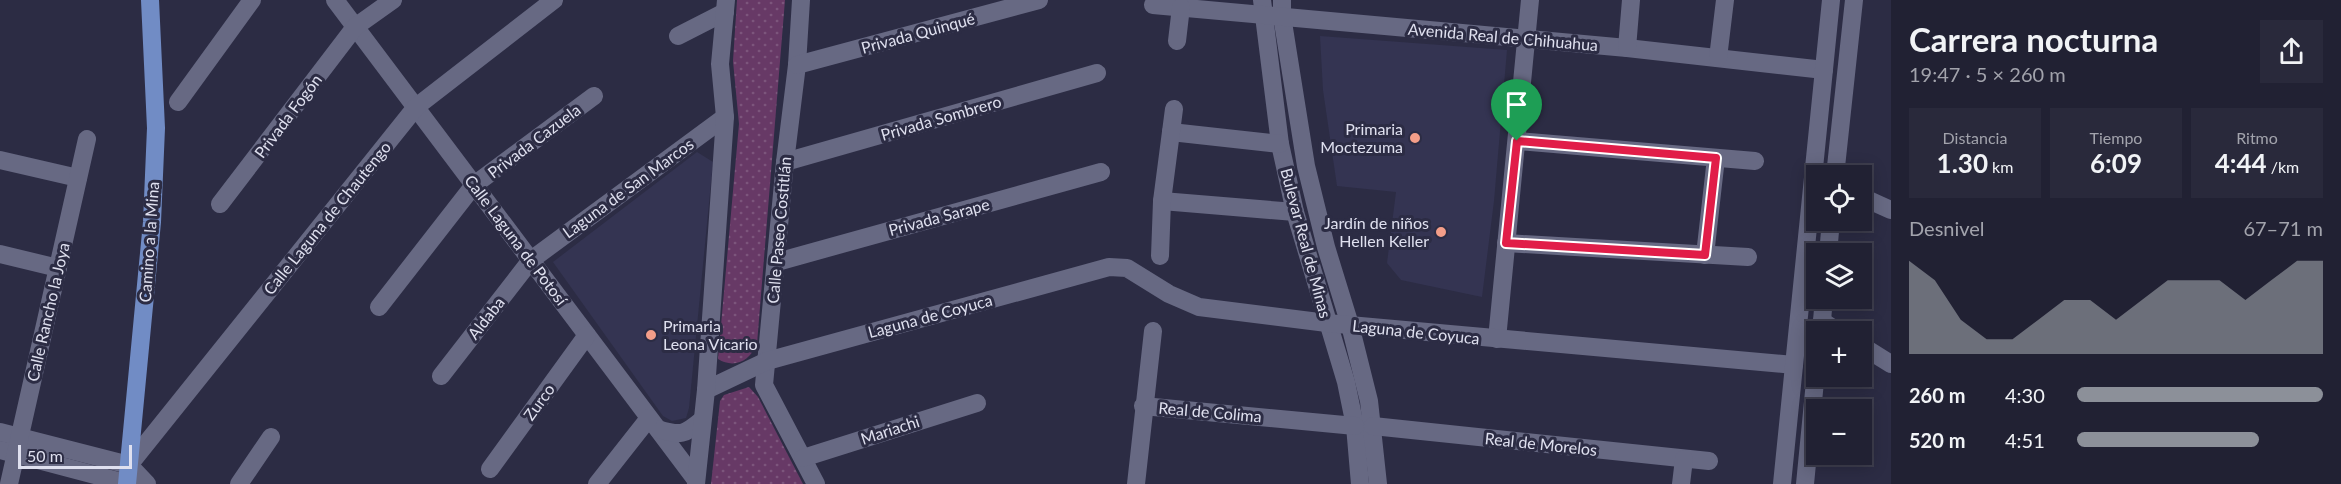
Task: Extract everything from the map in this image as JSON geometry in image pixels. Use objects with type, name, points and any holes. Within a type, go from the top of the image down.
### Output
[{"type":"main road","name":"Camino a la Mina","points":[[128,479],[152,222],[156,128],[150,0]]},
{"type":"street","points":[[178,102],[252,0]]},
{"type":"street","name":"Calle Laguna de Potosí","points":[[335,0],[696,482]]},
{"type":"street","name":"Privada Fogón","points":[[220,204],[355,27],[393,0]]},
{"type":"street","name":"Calle Laguna de Chautengo","points":[[128,479],[416,108],[554,0]]},
{"type":"street","name":"Calle Paseo Costitlán","points":[[801,0],[797,65],[785,162],[764,386],[816,484]]},
{"type":"street","name":"Privada Quinqué","points":[[797,65],[1039,0]]},
{"type":"street","points":[[1497,339],[1530,0]]},
{"type":"street","points":[[1627,48],[1631,0]]},
{"type":"street","points":[[1718,58],[1725,0]]},
{"type":"street","points":[[1782,484],[1831,0]]},
{"type":"street","points":[[1836,165],[1854,0]]},
{"type":"street","name":"Avenida Real de Chihuahua","points":[[1153,5],[1282,8],[1526,40],[1627,48],[1824,70]]},
{"type":"street","points":[[678,36],[726,6]]},
{"type":"street","points":[[696,482],[706,390],[725,117],[720,64],[726,6]]},
{"type":"street","points":[[1177,41],[1181,7]]},
{"type":"street","name":"Bulevar Real de Minas","points":[[1262,7],[1280,144],[1295,212],[1346,382],[1364,426],[1360,484]]},
{"type":"street","name":"Bulevar Real de Minas","points":[[1282,8],[1306,166],[1326,247],[1350,325],[1364,426],[1378,484]]},
{"type":"street","name":"Privada Sombrero","points":[[785,162],[1097,74]]},
{"type":"street","name":"Privada Cazuela","points":[[379,307],[474,185],[594,96]]},
{"type":"street","points":[[1160,256],[1162,201],[1174,109]]},
{"type":"street","name":"Laguna de San Marcos","points":[[531,260],[725,117]]},
{"type":"street","points":[[1171,132],[1280,144]]},
{"type":"street","name":"Calle Rancho la Joya","points":[[9,484],[12,447],[58,268],[87,139]]},
{"type":"street","points":[[1517,141],[1755,161]]},
{"type":"street","points":[[1705,255],[1716,158]]},
{"type":"street","points":[[0,160],[78,178]]},
{"type":"street","name":"Privada Sarape","points":[[777,262],[1101,172]]},
{"type":"street","points":[[1162,201],[1295,212]]},
{"type":"street","points":[[1872,201],[1891,210]]},
{"type":"street","points":[[1506,243],[1748,257]]},
{"type":"street","points":[[0,254],[58,268]]},
{"type":"street","name":"Aldaba","points":[[441,376],[531,260]]},
{"type":"street","name":"Laguna de Coyuca","points":[[706,390],[767,361],[1109,267],[1127,268],[1169,294],[1199,306],[1327,323],[1794,364]]},
{"type":"street","points":[[1143,406],[1153,331]]},
{"type":"street","name":"Zurco","points":[[490,469],[587,335]]},
{"type":"street","points":[[1872,352],[1891,364]]},
{"type":"street","points":[[1805,484],[1814,387]]},
{"type":"street","name":"Mariachi","points":[[803,458],[977,403]]},
{"type":"street","name":"Real de Colima","points":[[1136,484],[1143,406],[1364,426]]},
{"type":"street","points":[[597,484],[654,424],[677,435],[689,430],[702,420]]},
{"type":"street","name":"Real de Morelos","points":[[1364,426],[1708,461]]},
{"type":"street","points":[[0,432],[12,447],[147,484]]},
{"type":"street","points":[[239,484],[271,437]]},
{"type":"street","points":[[1681,484],[1684,459]]},
{"type":"shaded area","points":[[737,0],[785,0],[757,344],[746,359],[730,363],[718,359],[739,124],[733,61]]},
{"type":"shaded area","name":"Primaria Moctezuma","points":[[1320,36],[1507,50],[1494,201],[1482,297],[1401,280],[1387,263],[1396,192],[1337,186],[1323,90]]},
{"type":"shaded area","name":"Primaria Leona Vicario","points":[[697,152],[713,162],[689,408],[686,418],[672,421],[663,416],[553,262]]},
{"type":"shaded area","points":[[749,387],[758,397],[803,484],[711,484],[720,401],[724,395]]},
{"type":"place","name":"Primaria Moctezuma","points":[[1415,138]]},
{"type":"place","name":"Jardín de niños Hellen Keller","points":[[1441,232]]},
{"type":"place","name":"Primaria Leona Vicario","points":[[651,335]]},
{"type":"route","points":[[1517,141],[1716,158],[1705,255],[1506,243],[1517,141]]}]
